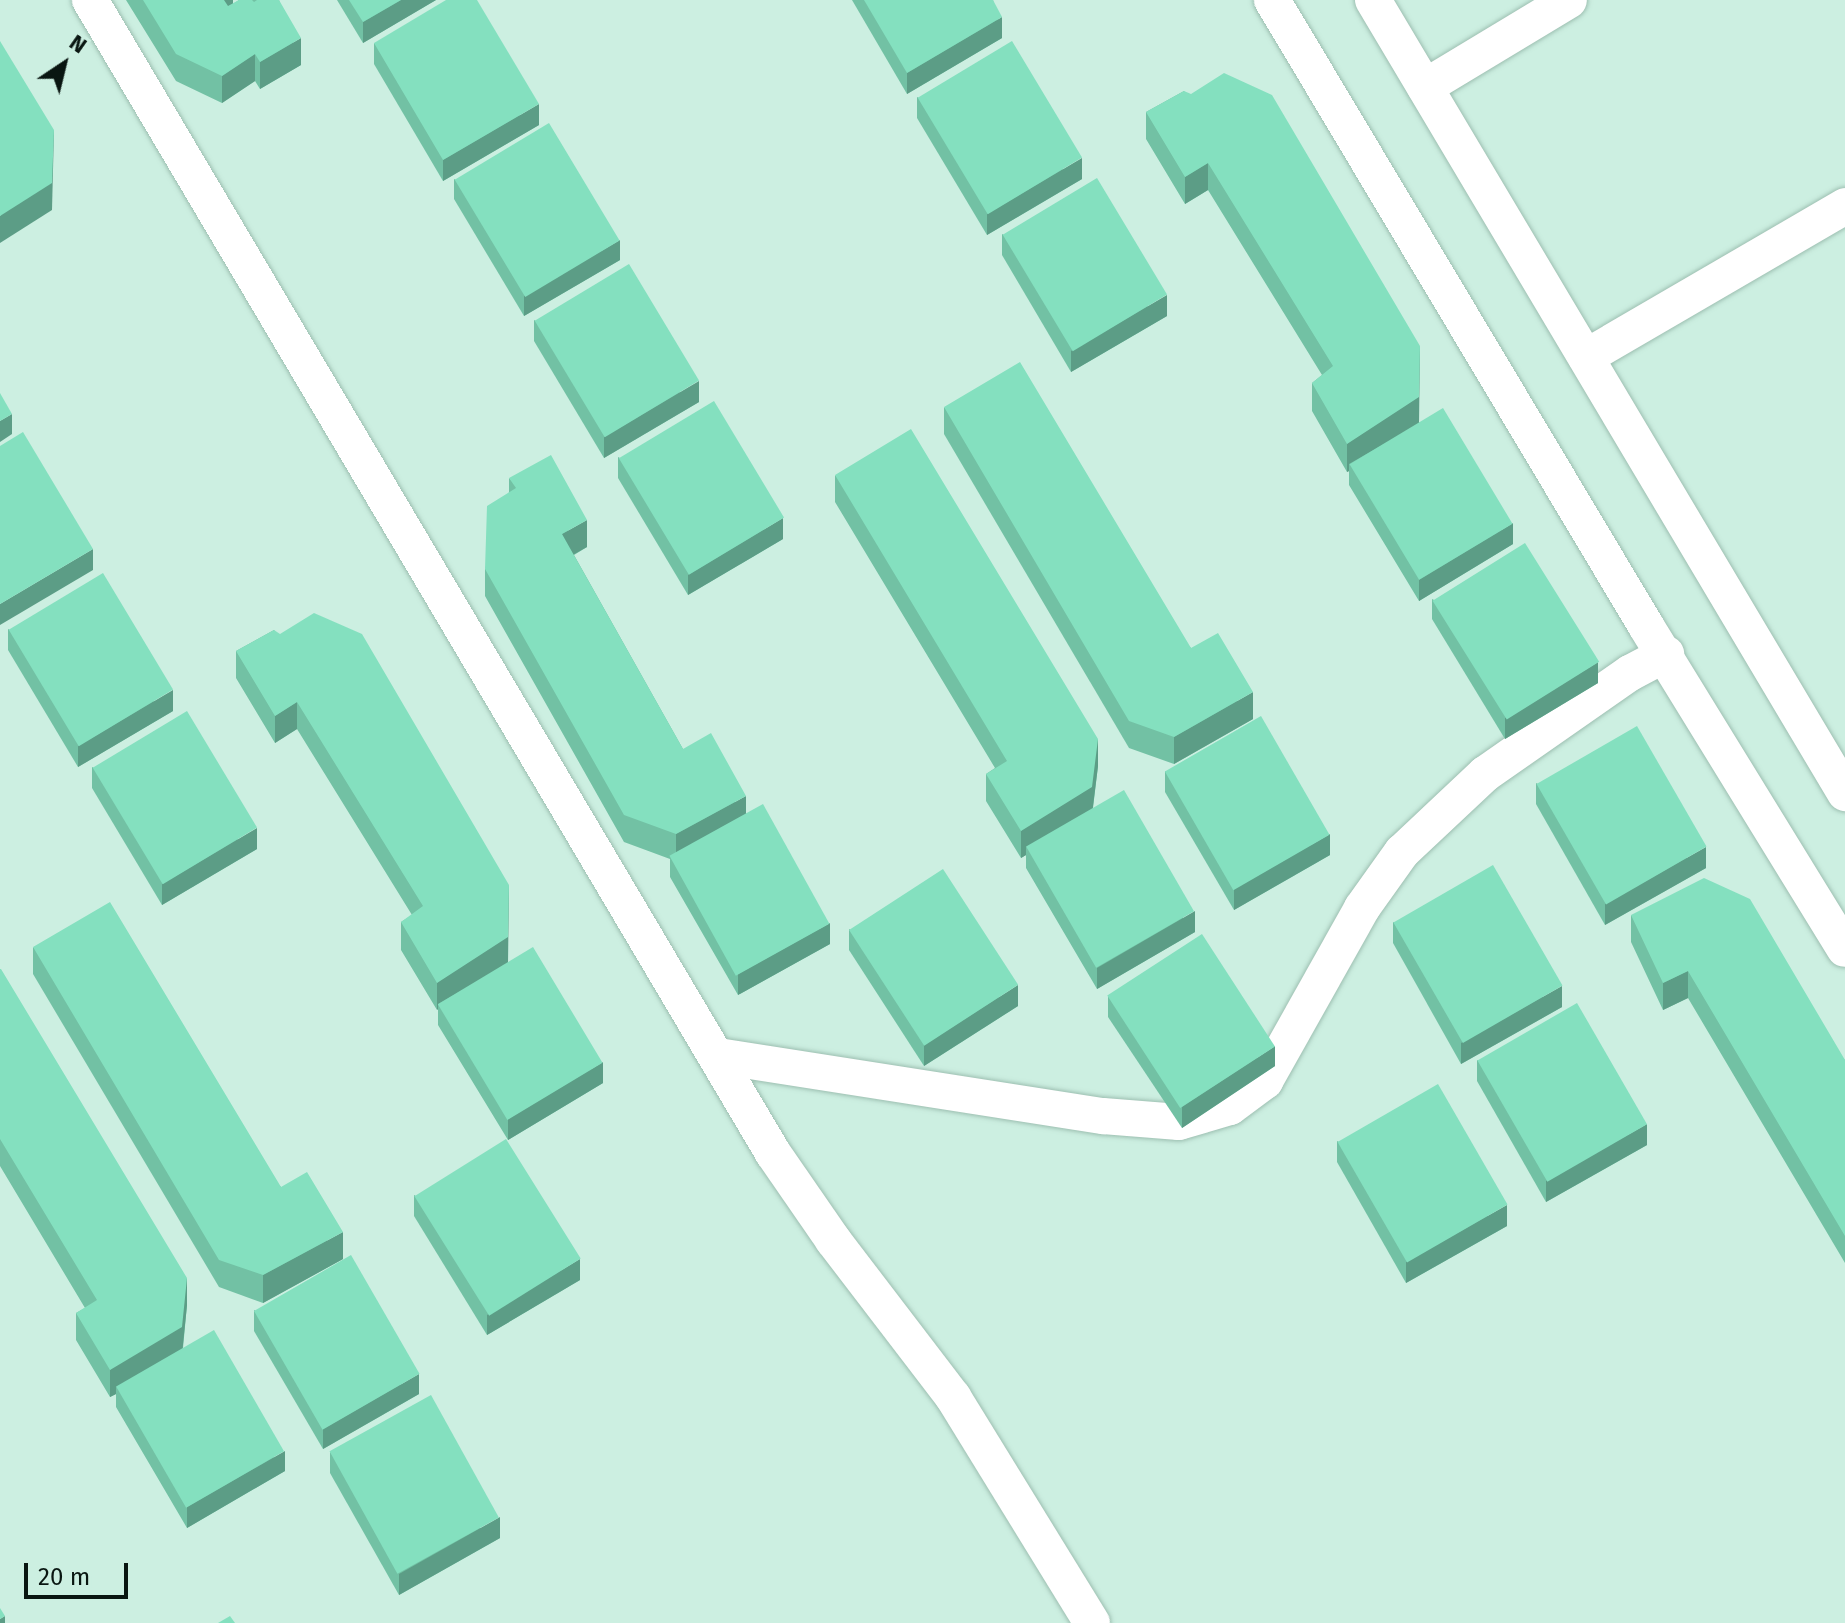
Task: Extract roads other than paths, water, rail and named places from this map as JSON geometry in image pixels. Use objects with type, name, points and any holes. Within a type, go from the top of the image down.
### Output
[{"type":"street","points":[[90,0],[773,1153],[953,1397],[1092,1623]]},
{"type":"street","points":[[1272,0],[1646,626],[1845,949]]},
{"type":"street","points":[[1373,0],[1845,793]]},
{"type":"street","points":[[1425,87],[1569,0]]},
{"type":"street","points":[[1586,357],[1845,206]]},
{"type":"street","points":[[718,1056],[1103,1116],[1179,1122],[1230,1107],[1265,1081],[1362,908],[1402,852],[1485,774],[1630,673],[1666,654]]}]
